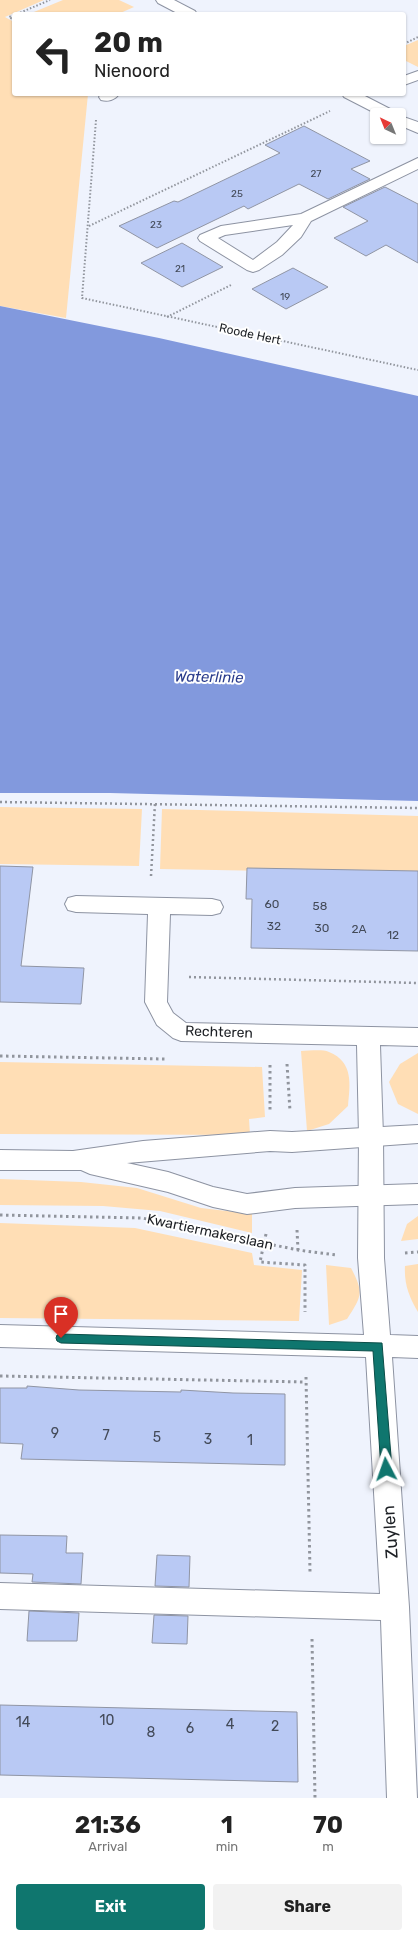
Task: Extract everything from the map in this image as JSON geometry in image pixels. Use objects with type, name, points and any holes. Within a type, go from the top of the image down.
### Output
[{"type":"street","points":[[163,0],[186,12]]},
{"type":"street","points":[[406,81],[418,75]]},
{"type":"street","points":[[356,98],[367,96]]},
{"type":"street","points":[[356,98],[377,108]]},
{"type":"street","points":[[406,122],[418,128]]},
{"type":"street","points":[[305,218],[300,229],[275,254],[253,267],[206,238],[221,231],[305,218],[418,163]]},
{"type":"street","points":[[76,904],[212,907]]},
{"type":"street","name":"Rechteren","points":[[153,906],[157,976],[156,1002],[165,1019],[181,1032],[418,1037]]},
{"type":"street","points":[[368,1036],[371,1195]]},
{"type":"street","points":[[0,1160],[73,1161],[143,1151],[270,1141],[292,1142],[418,1134]]},
{"type":"street","points":[[73,1161],[168,1182],[213,1197],[247,1204],[295,1198],[418,1194]]},
{"type":"street","name":"Zuylen","points":[[371,1195],[370,1258],[378,1346],[395,1607],[402,1798]]},
{"type":"street","points":[[0,1336],[418,1347]]},
{"type":"street","points":[[0,1596],[395,1607]]},
{"type":"path","points":[[22,12],[50,0]]},
{"type":"path","points":[[406,43],[418,37]]},
{"type":"path","points":[[88,226],[356,98]]},
{"type":"path","points":[[88,226],[97,113]]},
{"type":"path","name":"Roode Hert","points":[[88,226],[82,298],[418,370]]},
{"type":"path","points":[[166,317],[259,271],[253,267]]},
{"type":"path","points":[[0,802],[155,803],[418,808]]},
{"type":"path","points":[[153,906],[155,803]]},
{"type":"path","points":[[157,976],[418,983]]},
{"type":"path","name":"Kwartiermakerslaan","points":[[0,1215],[142,1218],[298,1250],[370,1258],[418,1252]]},
{"type":"path","points":[[0,1376],[306,1382]]},
{"type":"shaded area","points":[[0,0],[44,0],[16,12],[12,12],[12,14],[5,17],[12,21],[12,96],[88,96],[66,318],[0,306]]},
{"type":"shaded area","points":[[63,0],[119,0],[134,7],[123,12],[34,12]]},
{"type":"shaded area","points":[[418,40],[418,67],[406,61],[406,45]]},
{"type":"shaded area","points":[[0,807],[142,809],[139,866],[0,864]]},
{"type":"shaded area","points":[[162,809],[418,816],[418,874],[160,869]]},
{"type":"shaded area","points":[[301,1051],[323,1051],[337,1056],[347,1068],[349,1075],[348,1106],[329,1124],[307,1131]]},
{"type":"shaded area","points":[[418,1053],[418,1114],[398,1104],[389,1082],[400,1064]]},
{"type":"shaded area","points":[[0,1062],[262,1067],[265,1117],[249,1119],[250,1135],[0,1134]]},
{"type":"shaded area","points":[[0,1179],[81,1182],[137,1188],[201,1208],[252,1214],[252,1233],[160,1211],[103,1206],[0,1205]]},
{"type":"shaded area","points":[[418,1216],[418,1239],[401,1241],[407,1224]]},
{"type":"shaded area","points":[[0,1223],[135,1228],[252,1253],[254,1265],[302,1270],[299,1321],[0,1318]]},
{"type":"shaded area","points":[[418,1264],[418,1312],[408,1290],[405,1279],[405,1266]]},
{"type":"shaded area","points":[[326,1265],[351,1268],[358,1283],[360,1294],[356,1305],[347,1319],[329,1325]]},
{"type":"water","name":"Waterlinie","points":[[0,306],[159,338],[418,396],[418,801],[110,793],[0,793]]},
{"type":"building","points":[[304,126],[370,161],[351,169],[370,179],[328,199],[299,184],[248,209],[244,206],[157,248],[119,226],[174,201],[178,202],[280,153],[265,145]]},
{"type":"building","points":[[385,187],[418,204],[418,263],[386,245],[366,256],[334,238],[368,221],[343,207]]},
{"type":"building","points":[[182,243],[223,267],[182,287],[141,263]]},
{"type":"building","points":[[293,268],[328,287],[286,309],[252,289]]},
{"type":"building","points":[[0,866],[33,867],[21,966],[84,968],[81,1004],[0,1002]]},
{"type":"building","points":[[247,868],[418,871],[418,951],[251,948],[252,899],[246,899]]},
{"type":"building","points":[[27,1386],[79,1390],[181,1392],[181,1390],[285,1394],[285,1465],[21,1459],[23,1444],[0,1443],[0,1388],[27,1388]]},
{"type":"building","points":[[0,1535],[67,1536],[66,1553],[83,1553],[81,1584],[32,1582],[33,1574],[0,1573]]},
{"type":"building","points":[[157,1555],[190,1556],[189,1587],[155,1586]]},
{"type":"building","points":[[29,1611],[79,1613],[77,1641],[27,1641]]},
{"type":"building","points":[[154,1615],[188,1616],[187,1644],[152,1643]]},
{"type":"building","points":[[0,1705],[297,1712],[298,1782],[0,1775]]},
{"type":"route","points":[[61,1338],[378,1346],[386,1469]]}]
